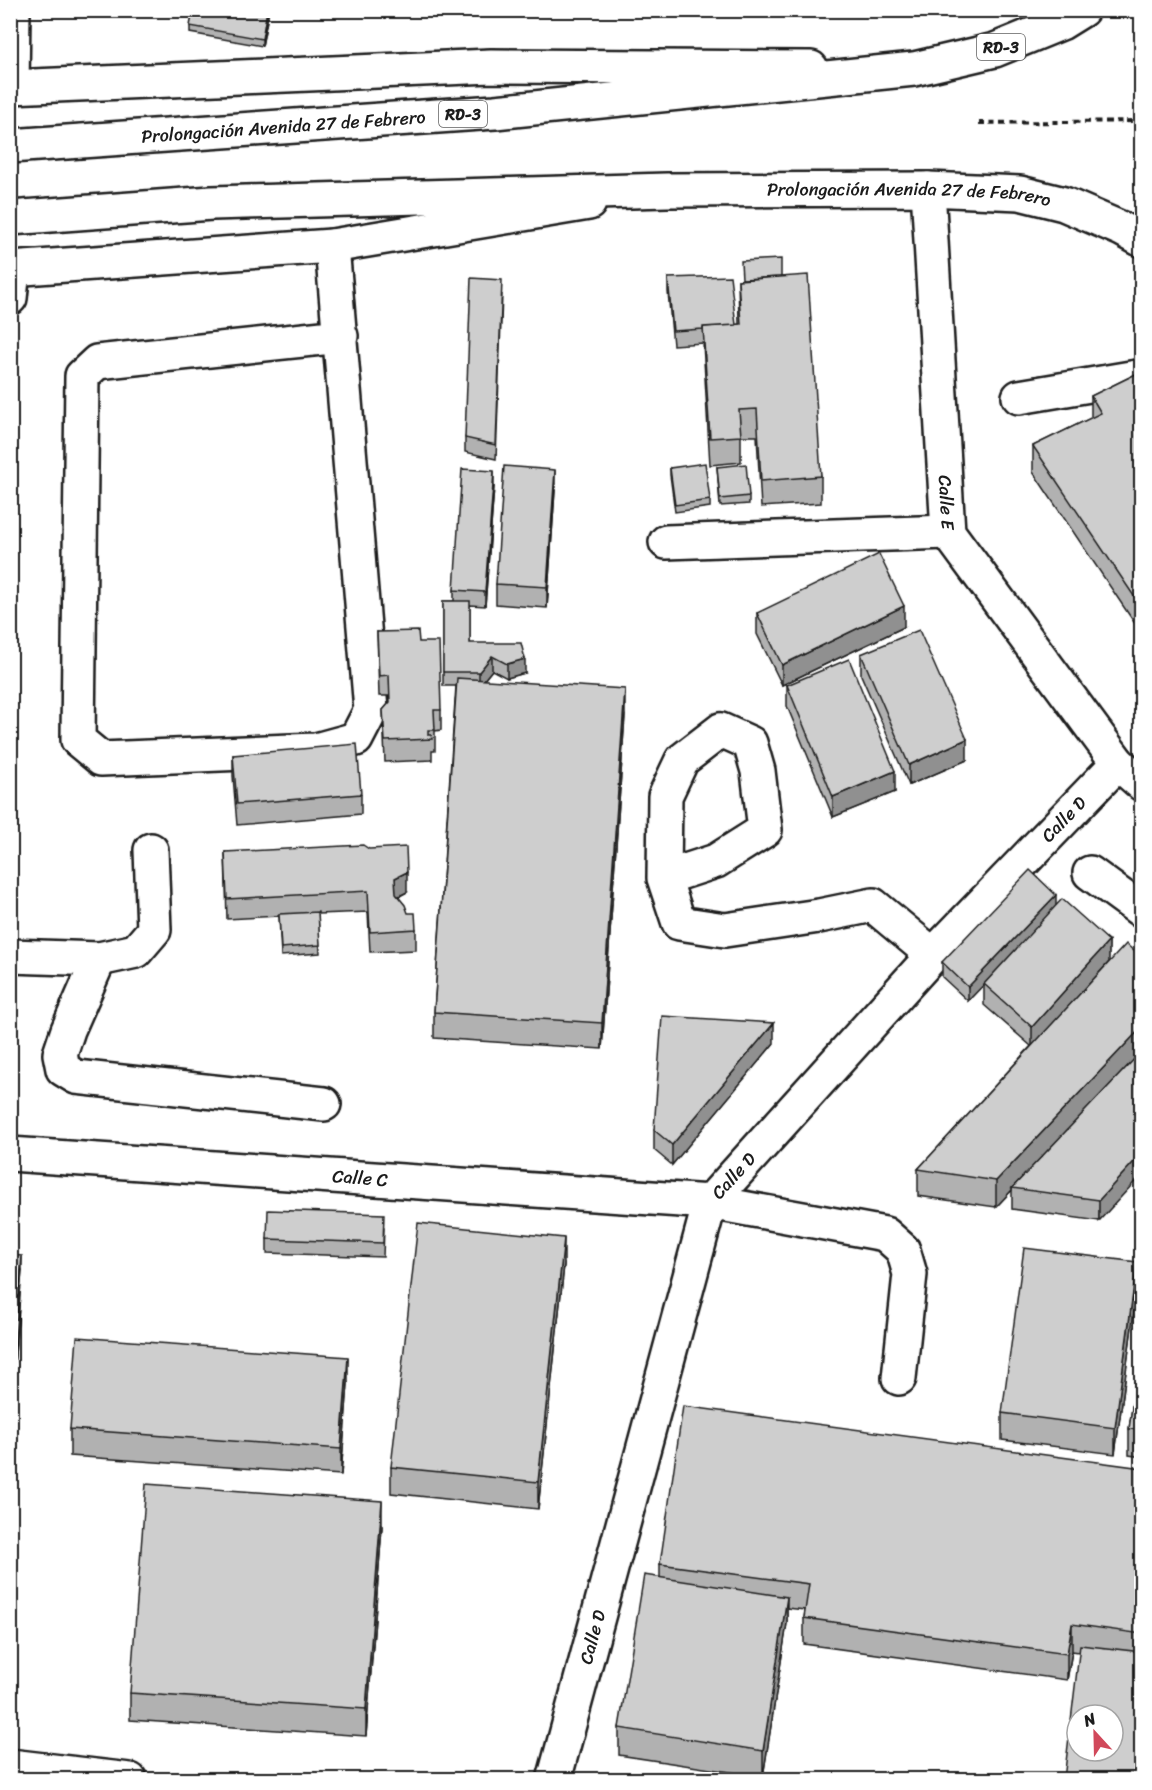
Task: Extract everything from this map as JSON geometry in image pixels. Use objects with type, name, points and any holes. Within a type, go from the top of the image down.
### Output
[{"type":"main road","points":[[11,87],[13,10]]},
{"type":"main road","name":"Prolongación Avenida 27 de Febrero","points":[[10,146],[495,112],[914,69],[995,50],[1061,23],[1082,10]]},
{"type":"main road","name":"Prolongación Avenida 27 de Febrero","points":[[11,87],[491,66],[914,69]]},
{"type":"main road","name":"Prolongación Avenida 27 de Febrero","points":[[10,218],[212,203],[667,190],[928,189],[1020,193],[1064,204],[1142,240]]},
{"type":"main road","name":"Calle E","points":[[928,189],[948,532],[1118,763],[1142,784]]},
{"type":"main road","name":"Prolongación Avenida 27 de Febrero","points":[[11,279],[332,246],[667,190]]},
{"type":"main road","points":[[332,246],[341,336],[371,710],[356,738],[316,750],[101,759],[78,740],[82,376],[98,362],[341,336]]},
{"type":"main road","points":[[1018,397],[1142,378]]},
{"type":"main road","points":[[666,542],[948,532]]},
{"type":"main road","name":"Calle D","points":[[554,1779],[710,1202],[933,955],[1118,763]]},
{"type":"main road","points":[[10,956],[99,959],[136,951],[154,930],[152,850]]},
{"type":"main road","points":[[1090,873],[1142,911]]},
{"type":"main road","points":[[664,878],[679,923],[725,930],[819,916],[873,904],[933,955]]},
{"type":"main road","points":[[99,959],[60,1054],[63,1069],[76,1077],[324,1104]]},
{"type":"main road","name":"Calle C","points":[[10,1154],[710,1202],[885,1234],[903,1251],[910,1274],[899,1378]]},
{"type":"main road","points":[[10,1766],[45,1775],[130,1779]]},
{"type":"path","points":[[979,123],[1142,121]]},
{"type":"building","points":[[193,10],[267,10],[262,39],[190,26]]},
{"type":"building","points":[[781,259],[781,277],[742,279],[741,261]]},
{"type":"building","points":[[808,275],[821,476],[761,481],[757,409],[739,410],[741,436],[710,438],[703,327],[741,324],[738,280]]},
{"type":"building","points":[[730,276],[736,325],[673,331],[668,278]]},
{"type":"building","points":[[471,278],[502,280],[496,445],[465,438]]},
{"type":"building","points":[[1142,371],[1142,608],[1033,446],[1101,413],[1091,396]]},
{"type":"building","points":[[705,463],[710,500],[675,505],[670,468]]},
{"type":"building","points":[[746,464],[749,496],[720,499],[717,467]]},
{"type":"building","points":[[504,466],[555,470],[547,587],[496,584]]},
{"type":"building","points":[[462,469],[494,471],[485,592],[454,590]]},
{"type":"building","points":[[879,554],[904,606],[782,665],[757,613]]},
{"type":"building","points":[[443,601],[470,601],[470,643],[521,643],[525,659],[507,664],[492,656],[479,672],[443,672]]},
{"type":"building","points":[[919,630],[967,739],[909,765],[861,654]]},
{"type":"building","points":[[418,631],[419,642],[439,642],[441,710],[434,710],[435,730],[428,730],[428,735],[431,735],[432,739],[385,741],[383,710],[390,702],[389,675],[379,676],[377,632]]},
{"type":"building","points":[[849,659],[895,771],[833,797],[787,685]]},
{"type":"building","points":[[457,678],[625,689],[602,1023],[434,1012]]},
{"type":"building","points":[[357,744],[361,794],[237,804],[233,755]]},
{"type":"building","points":[[363,845],[369,849],[406,847],[407,872],[395,878],[396,894],[408,913],[415,913],[416,929],[370,932],[368,891],[227,899],[225,852]]},
{"type":"building","points":[[1030,870],[1056,895],[968,987],[942,962]]},
{"type":"building","points":[[1062,899],[1109,941],[1032,1027],[984,984]]},
{"type":"building","points":[[318,912],[320,945],[281,948],[279,914]]},
{"type":"building","points":[[1126,944],[1142,958],[1142,1027],[996,1181],[918,1169]]},
{"type":"building","points":[[662,1016],[774,1023],[672,1145],[654,1130]]},
{"type":"building","points":[[1142,1051],[1142,1153],[1099,1200],[1012,1188]]},
{"type":"building","points":[[268,1210],[384,1214],[383,1243],[267,1239]]},
{"type":"building","points":[[418,1223],[564,1238],[538,1482],[391,1467]]},
{"type":"building","points":[[1024,1248],[1137,1262],[1115,1428],[1002,1413]]},
{"type":"building","points":[[10,1255],[22,1256],[12,1377],[10,1377]]},
{"type":"building","points":[[1142,1336],[1142,1430],[1129,1429]]},
{"type":"building","points":[[77,1337],[348,1357],[341,1449],[70,1429]]},
{"type":"building","points":[[683,1406],[1142,1468],[1142,1634],[1072,1624],[1067,1654],[804,1618],[809,1584],[660,1564]]},
{"type":"building","points":[[146,1484],[382,1501],[366,1709],[130,1693]]},
{"type":"building","points":[[644,1575],[787,1597],[763,1751],[619,1728]]},
{"type":"building","points":[[1080,1645],[1142,1652],[1142,1779],[1064,1779],[1066,1763],[1125,1763],[1125,1703],[1073,1703]]}]
